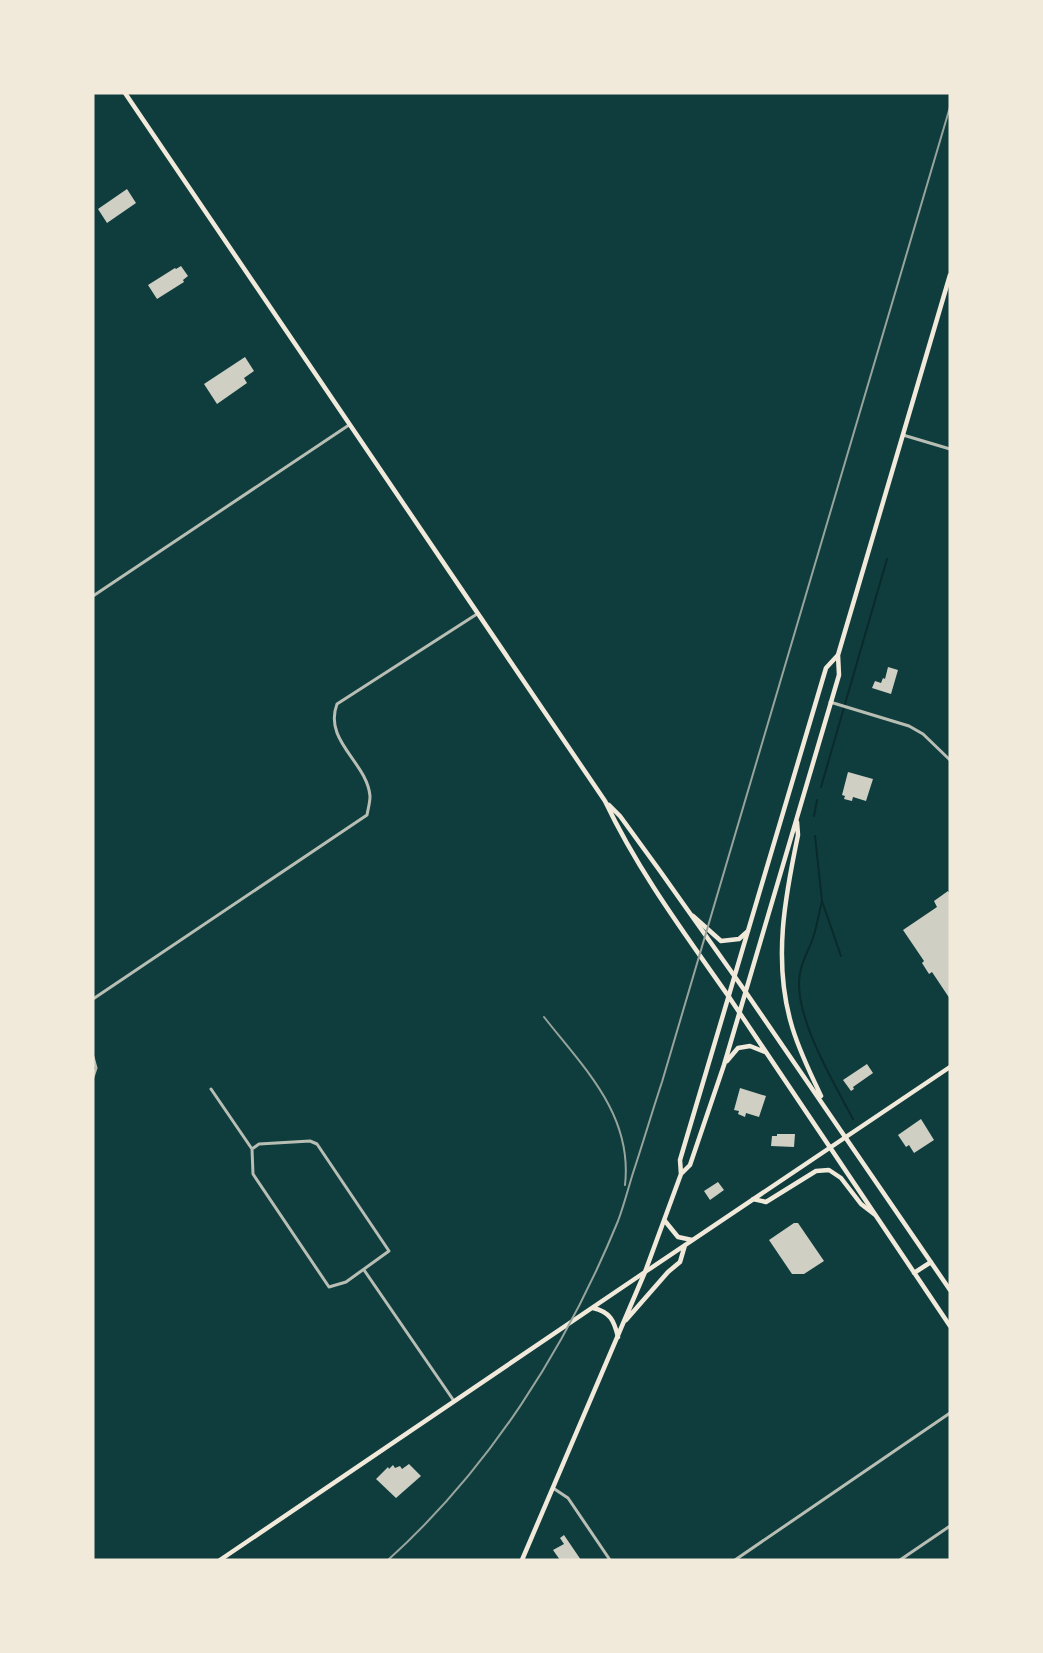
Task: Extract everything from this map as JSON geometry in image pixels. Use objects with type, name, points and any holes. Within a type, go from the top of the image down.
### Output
[{"type":"main road","points":[[125,93],[605,801],[613,819],[669,912],[767,1052],[950,1326]]},
{"type":"main road","points":[[681,1174],[690,1165],[724,1065],[838,675],[838,655],[950,275]]},
{"type":"main road","points":[[522,1560],[665,1221],[681,1174],[680,1160],[826,668],[838,655]]},
{"type":"main road","points":[[605,801],[620,816],[693,916],[950,1290]]},
{"type":"main road","points":[[796,818],[798,835],[782,922],[783,982],[796,1041],[825,1107]]},
{"type":"main road","points":[[693,916],[721,941],[739,939],[750,929]]},
{"type":"main road","points":[[724,1065],[731,1053],[738,1048],[750,1046],[767,1052]]},
{"type":"main road","points":[[220,1560],[950,1067]]},
{"type":"main road","points":[[753,1199],[766,1202],[816,1171],[829,1170],[841,1178],[861,1204],[876,1215]]},
{"type":"main road","points":[[665,1221],[678,1237],[692,1240]]},
{"type":"main road","points":[[624,1322],[680,1262],[685,1245]]},
{"type":"main road","points":[[914,1273],[931,1262]]},
{"type":"main road","points":[[593,1308],[603,1310],[610,1315],[618,1336]]},
{"type":"street","points":[[93,596],[349,425]]},
{"type":"street","points":[[903,435],[950,449]]},
{"type":"street","points":[[93,999],[367,815],[370,794],[366,782],[340,741],[333,714],[337,704],[477,614]]},
{"type":"street","points":[[830,702],[909,726],[922,734],[950,760]]},
{"type":"street","points":[[93,1057],[96,1068],[93,1077]]},
{"type":"street","points":[[211,1089],[252,1149],[253,1174],[328,1287],[346,1282],[389,1251],[320,1147],[310,1141],[259,1144],[252,1149]]},
{"type":"street","points":[[364,1270],[454,1401]]},
{"type":"street","points":[[735,1560],[950,1413]]},
{"type":"street","points":[[553,1488],[568,1498],[610,1560]]},
{"type":"street","points":[[900,1560],[950,1526]]},
{"type":"building","points":[[127,189],[136,203],[107,223],[98,209]]},
{"type":"building","points":[[181,266],[188,276],[183,280],[184,282],[157,299],[148,285]]},
{"type":"building","points":[[245,357],[254,371],[244,378],[247,383],[217,404],[204,384]]},
{"type":"building","points":[[888,667],[898,670],[891,694],[872,688],[875,681],[881,683],[883,678],[885,679]]},
{"type":"building","points":[[848,772],[873,779],[866,801],[853,797],[852,801],[844,799],[845,796],[842,795]]},
{"type":"building","points":[[948,891],[950,894],[950,999],[932,972],[929,974],[922,963],[924,961],[903,930],[937,907],[934,901]]},
{"type":"building","points":[[867,1064],[873,1073],[853,1087],[851,1091],[843,1080]]},
{"type":"building","points":[[740,1088],[766,1096],[759,1117],[746,1113],[745,1117],[738,1114],[739,1111],[734,1110]]},
{"type":"building","points":[[921,1119],[934,1140],[914,1153],[909,1145],[906,1147],[898,1135]]},
{"type":"building","points":[[777,1134],[795,1134],[794,1147],[771,1146],[772,1136],[777,1136]]},
{"type":"building","points":[[718,1182],[724,1190],[710,1200],[704,1191]]},
{"type":"building","points":[[794,1223],[798,1223],[824,1261],[804,1274],[792,1274],[769,1240]]},
{"type":"building","points":[[409,1464],[421,1476],[396,1498],[376,1479],[388,1467],[389,1469],[393,1465],[395,1468],[400,1466],[402,1469]]},
{"type":"building","points":[[564,1535],[581,1560],[560,1560],[553,1550],[564,1544],[560,1538]]},
{"type":"waterway","points":[[821,787],[887,559]]},
{"type":"waterway","points":[[814,816],[817,800]]},
{"type":"waterway","points":[[815,836],[822,901],[841,956]]},
{"type":"waterway","points":[[822,901],[813,938],[801,969],[799,990],[802,1008],[816,1048],[853,1119]]},
{"type":"railway","points":[[388,1560],[460,1486],[522,1404],[574,1315],[618,1221],[662,1082],[950,107]]},
{"type":"railway","points":[[544,1017],[589,1074],[613,1115],[621,1136],[625,1160],[625,1185]]}]
